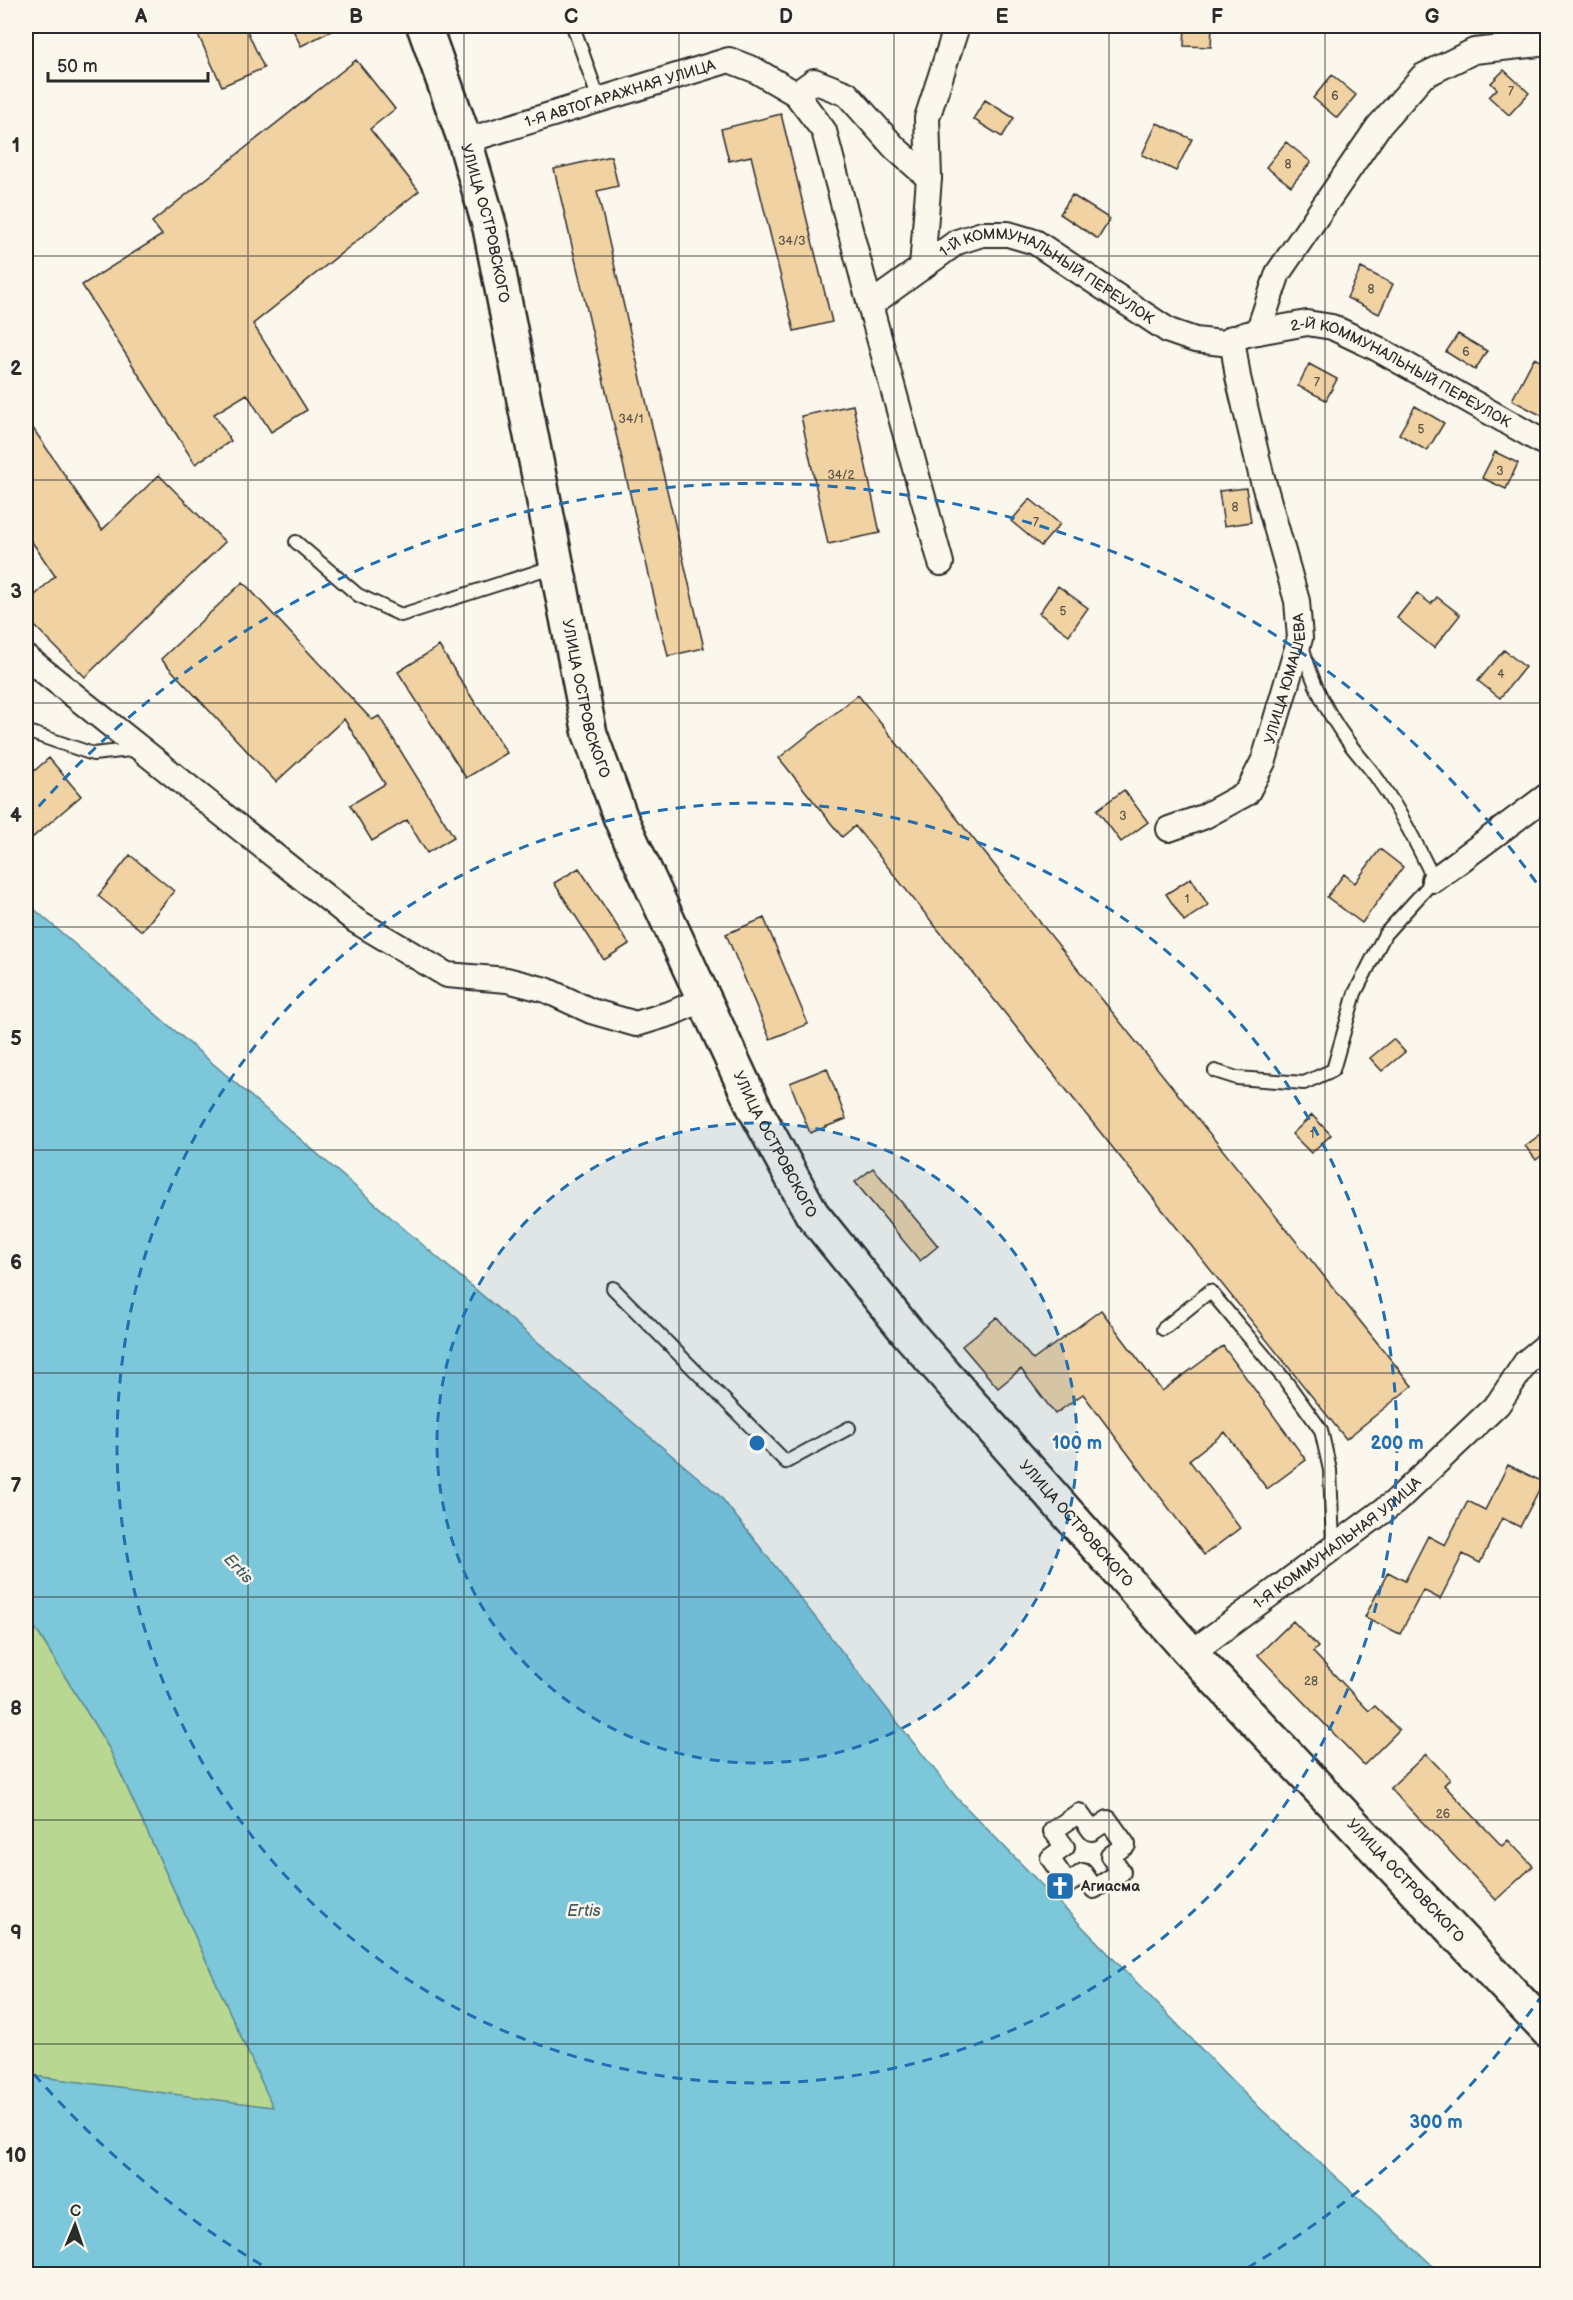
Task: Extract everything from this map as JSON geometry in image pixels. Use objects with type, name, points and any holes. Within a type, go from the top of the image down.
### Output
[{"type":"main road","name":"УЛИЦА ОСТРОВСКОГО","points":[[424,26],[465,141],[490,228],[558,565],[576,673],[590,734],[621,819],[704,999],[754,1107],[812,1214],[908,1333],[1191,1653],[1548,2031]]},
{"type":"street","points":[[922,267],[929,178],[927,118],[957,26]]},
{"type":"street","points":[[1246,334],[1278,273],[1378,127],[1423,76],[1474,51],[1548,43]]},
{"type":"street","name":"1-Я АВТОГАРАЖНАЯ УЛИЦА","points":[[465,141],[729,60],[755,70],[796,94]]},
{"type":"street","points":[[929,178],[895,148],[847,94],[814,81],[796,94],[824,131],[941,564]]},
{"type":"street","name":"1-Й КОММУНАЛЬНЫЙ ПЕРЕУЛОК","points":[[870,305],[957,242],[982,234],[1008,234],[1035,242],[1169,331],[1195,340],[1222,343],[1246,334]]},
{"type":"street","name":"2-Й КОММУНАЛЬНЫЙ ПЕРЕУЛОК","points":[[1246,334],[1307,323],[1332,327],[1378,349],[1548,445]]},
{"type":"street","name":"УЛИЦА ЮМАШЕВА","points":[[1169,829],[1203,817],[1247,793],[1264,760],[1300,638],[1297,601],[1260,474],[1238,377],[1246,334]]},
{"type":"street","points":[[26,657],[356,921],[447,975],[507,980],[546,990],[591,1011],[636,1024],[672,1013],[704,999]]},
{"type":"street","points":[[1434,880],[1548,795]]},
{"type":"street","name":"1-Я КОММУНАЛЬНАЯ УЛИЦА","points":[[1191,1653],[1333,1545],[1395,1502],[1498,1404],[1526,1362],[1548,1344]]},
{"type":"street","points":[[1079,1813],[1092,1831],[1108,1820],[1126,1845],[1110,1856],[1121,1872],[1094,1889],[1083,1873],[1068,1884],[1050,1858],[1065,1848],[1053,1831],[1079,1813]]},
{"type":"lane","points":[[573,26],[599,100]]},
{"type":"lane","points":[[297,542],[358,595],[401,615],[558,565]]},
{"type":"lane","points":[[1215,1071],[1237,1078],[1304,1083],[1333,1070],[1355,993],[1385,934],[1434,880],[1411,831],[1380,782],[1346,740],[1323,701],[1308,668],[1300,638]]},
{"type":"lane","points":[[26,731],[93,754],[143,749]]},
{"type":"lane","points":[[614,1288],[786,1462],[849,1428]]},
{"type":"lane","points":[[1163,1329],[1210,1291],[1285,1380],[1321,1430],[1330,1470],[1333,1545]]},
{"type":"green space","points":[[26,1613],[109,1748],[274,2108],[26,2075]]},
{"type":"water","name":"Ertis","points":[[26,902],[424,1246],[720,1496],[956,1797],[1250,2099],[1442,2274],[26,2274],[26,2075],[273,2107],[109,1748],[26,1613]]},
{"type":"building","points":[[194,26],[245,26],[264,68],[222,86]]},
{"type":"building","points":[[291,26],[341,26],[301,46]]},
{"type":"building","points":[[1185,26],[1212,26],[1211,47],[1184,46]]},
{"type":"building","points":[[356,60],[395,109],[370,129],[419,191],[253,324],[307,410],[271,432],[247,394],[214,414],[231,441],[195,464],[82,285],[162,235],[152,222]]},
{"type":"building","points":[[1504,70],[1529,93],[1509,115],[1489,97],[1497,89],[1491,83]]},
{"type":"building","points":[[1332,75],[1356,95],[1337,118],[1313,98]]},
{"type":"building","points":[[985,100],[1014,118],[1002,137],[973,119]]},
{"type":"building","points":[[781,114],[832,322],[794,331],[751,156],[729,161],[721,129]]},
{"type":"building","points":[[1157,123],[1192,139],[1176,171],[1142,155]]},
{"type":"building","points":[[1286,142],[1311,162],[1291,186],[1266,167]]},
{"type":"building","points":[[611,156],[618,186],[597,191],[704,648],[668,656],[554,169]]},
{"type":"building","points":[[1072,195],[1110,219],[1098,239],[1060,214]]},
{"type":"building","points":[[1361,268],[1393,284],[1379,314],[1347,298]]},
{"type":"building","points":[[1458,334],[1487,351],[1475,370],[1446,352]]},
{"type":"building","points":[[1534,358],[1548,365],[1548,419],[1512,400]]},
{"type":"building","points":[[1309,364],[1337,379],[1326,400],[1298,386]]},
{"type":"building","points":[[853,405],[880,533],[828,544],[801,416]]},
{"type":"building","points":[[1415,406],[1444,423],[1427,451],[1399,434]]},
{"type":"building","points":[[26,418],[102,530],[159,475],[225,542],[85,677],[26,617],[26,604],[55,576],[26,533]]},
{"type":"building","points":[[1495,452],[1518,463],[1506,489],[1482,478]]},
{"type":"building","points":[[1246,488],[1251,522],[1224,526],[1219,491]]},
{"type":"building","points":[[1030,499],[1060,524],[1041,546],[1011,521]]},
{"type":"building","points":[[243,582],[372,720],[379,716],[454,837],[427,853],[407,820],[372,841],[350,805],[385,784],[344,719],[276,782],[161,659]]},
{"type":"building","points":[[1058,586],[1088,608],[1069,635],[1039,613]]},
{"type":"building","points":[[1417,593],[1431,604],[1437,597],[1460,615],[1434,648],[1397,618]]},
{"type":"building","points":[[439,646],[507,753],[466,778],[398,672]]},
{"type":"building","points":[[1504,650],[1525,667],[1500,698],[1478,681]]},
{"type":"building","points":[[858,695],[1412,1386],[1346,1439],[855,826],[842,837],[779,758]]},
{"type":"building","points":[[49,758],[81,796],[26,843],[26,778]]},
{"type":"building","points":[[1124,790],[1148,822],[1121,842],[1097,810]]},
{"type":"building","points":[[1380,849],[1403,867],[1362,923],[1327,897],[1344,874],[1355,883]]},
{"type":"building","points":[[130,855],[174,891],[142,931],[98,896]]},
{"type":"building","points":[[579,868],[629,944],[604,960],[554,883]]},
{"type":"building","points":[[1191,878],[1208,905],[1184,921],[1166,894]]},
{"type":"building","points":[[764,918],[808,1024],[770,1039],[726,934]]},
{"type":"building","points":[[1393,1039],[1405,1052],[1382,1071],[1370,1058]]},
{"type":"building","points":[[827,1068],[846,1119],[810,1133],[790,1083]]},
{"type":"building","points":[[1312,1115],[1331,1135],[1311,1153],[1292,1134]]},
{"type":"building","points":[[1548,1129],[1548,1150],[1536,1160],[1525,1146]]},
{"type":"building","points":[[873,1168],[938,1246],[920,1261],[855,1182]]},
{"type":"building","points":[[1101,1310],[1162,1391],[1223,1346],[1306,1460],[1267,1489],[1225,1432],[1189,1460],[1240,1528],[1204,1555],[1083,1394],[1055,1414],[1021,1369],[998,1388],[962,1346],[997,1317],[1033,1360]]},
{"type":"building","points":[[1508,1465],[1543,1482],[1520,1527],[1502,1518],[1480,1563],[1463,1554],[1440,1599],[1423,1590],[1400,1634],[1365,1617],[1388,1572],[1405,1581],[1428,1536],[1445,1545],[1468,1501],[1485,1510]]},
{"type":"building","points":[[1293,1621],[1318,1647],[1313,1652],[1369,1711],[1375,1706],[1399,1730],[1364,1765],[1258,1655]]},
{"type":"building","points":[[1426,1754],[1450,1779],[1444,1785],[1502,1846],[1508,1840],[1533,1866],[1496,1900],[1390,1788]]},
{"type":"place","name":"Агиасма","points":[[1060,1886]]}]
